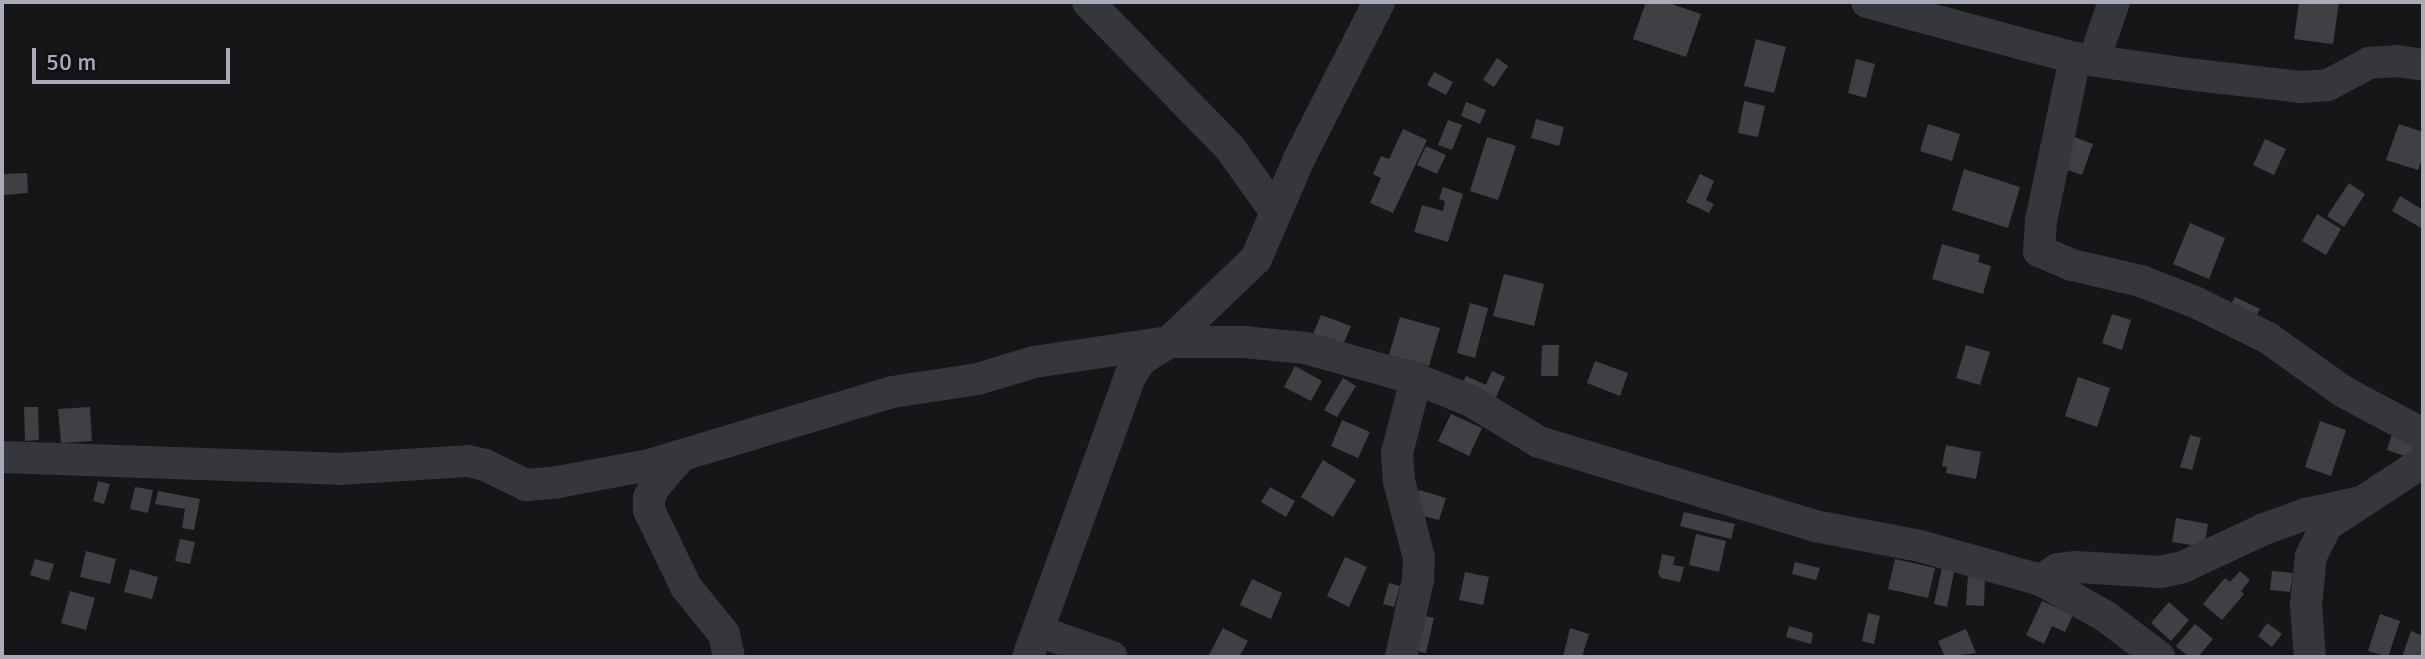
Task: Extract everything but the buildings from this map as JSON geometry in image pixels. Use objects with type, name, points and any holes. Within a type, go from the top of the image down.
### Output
[{"type":"street","points":[[1088,2],[1230,148],[1275,211]]},
{"type":"street","points":[[1112,657],[1033,644],[1130,376],[1142,359],[1169,342],[1256,259],[1269,235],[1275,211],[1379,2]]},
{"type":"street","points":[[1867,2],[2085,59],[2301,87],[2328,85],[2369,63],[2396,61],[2423,65]]},
{"type":"street","points":[[2114,2],[2085,59],[2041,221],[2039,251],[2072,265],[2141,281],[2197,303],[2268,338],[2344,392],[2423,434]]},
{"type":"street","points":[[2,457],[339,469],[468,461],[485,465],[526,485],[558,482],[681,456],[892,392],[978,379],[1034,362],[1169,342],[1243,342],[1305,348],[1416,379],[1471,401],[1553,446],[1815,526],[1920,546],[2041,580],[2105,616],[2159,657]]},
{"type":"street","points":[[1401,657],[1418,580],[1419,558],[1399,481],[1397,453],[1416,379]]},
{"type":"street","points":[[681,456],[655,486],[649,498],[649,510],[686,587],[724,634],[729,657]]},
{"type":"street","points":[[2310,657],[2306,605],[2311,556],[2327,525],[2356,503],[2423,462]]},
{"type":"street","points":[[2041,580],[2058,569],[2077,567],[2160,572],[2183,567],[2264,529],[2306,514],[2356,503]]}]
